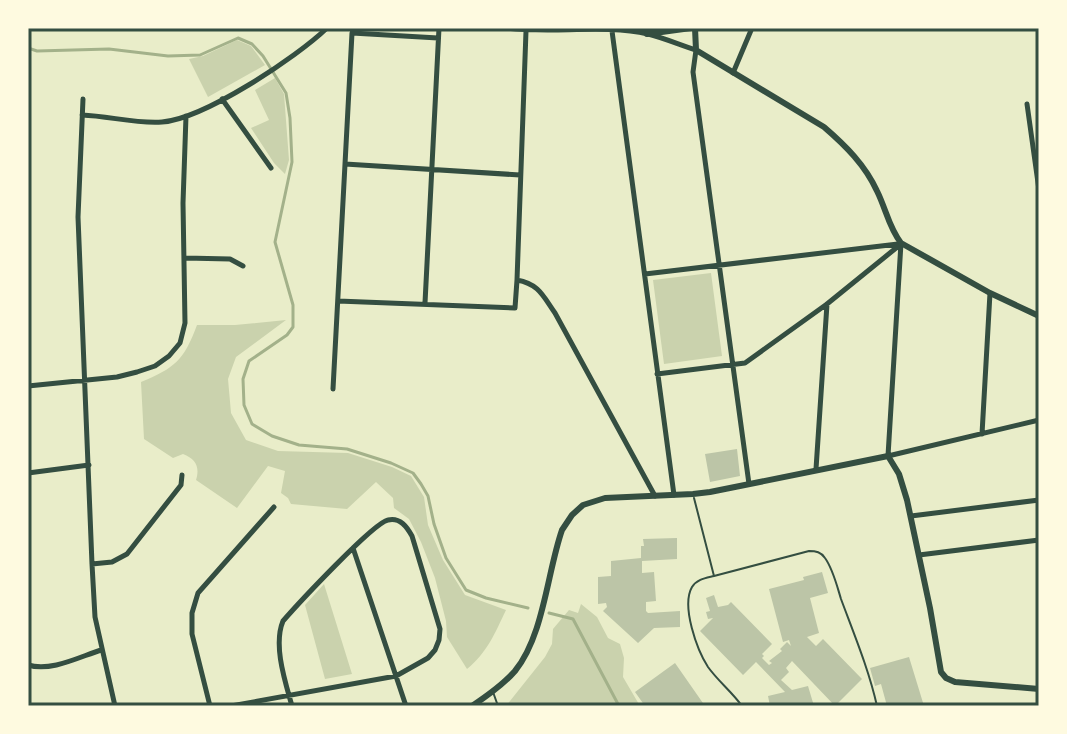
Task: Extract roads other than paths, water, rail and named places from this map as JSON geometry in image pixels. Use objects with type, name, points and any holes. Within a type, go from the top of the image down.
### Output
[{"type":"street","points":[[82,115],[159,123],[186,116],[285,62],[327,28]]},
{"type":"street","points":[[425,303],[439,28]]},
{"type":"street","points":[[506,28],[647,34],[693,28],[696,50],[693,72],[749,484]]},
{"type":"street","points":[[733,73],[752,28]]},
{"type":"street","points":[[338,301],[515,308],[526,31]]},
{"type":"street","points":[[612,31],[674,495]]},
{"type":"street","points":[[333,389],[352,33],[438,38]]},
{"type":"street","points":[[647,34],[696,50],[824,127],[860,162],[877,190],[901,243],[990,293],[1039,316]]},
{"type":"street","points":[[83,99],[78,217],[92,564],[95,617],[115,706]]},
{"type":"street","points":[[222,99],[271,168]]},
{"type":"street","points":[[1027,104],[1036,140],[1039,190]]},
{"type":"street","points":[[28,386],[117,377],[155,366],[180,343],[185,323],[183,203],[186,116]]},
{"type":"street","points":[[345,164],[520,175]]},
{"type":"street","points":[[645,274],[901,243]]},
{"type":"street","points":[[657,374],[745,363],[827,304],[901,243]]},
{"type":"street","points":[[901,243],[888,456],[899,474],[911,516],[941,672],[946,678],[970,685],[1039,689]]},
{"type":"street","points":[[185,258],[230,259],[243,266]]},
{"type":"street","points":[[517,280],[530,282],[555,313],[655,496]]},
{"type":"street","points":[[982,434],[990,293]]},
{"type":"street","points":[[816,469],[827,304]]},
{"type":"street","points":[[472,706],[515,671],[533,639],[562,530],[583,505],[605,498],[693,494],[749,484],[888,456],[1039,420]]},
{"type":"street","points":[[28,473],[89,465]]},
{"type":"street","points":[[92,564],[112,562],[127,554],[181,485],[182,475]]},
{"type":"street","points":[[911,516],[1039,500]]},
{"type":"street","points":[[210,706],[192,634],[192,613],[198,593],[274,507]]},
{"type":"street","points":[[231,706],[289,695],[396,676],[428,658],[435,650],[440,629],[412,536],[399,520],[380,523],[283,621],[278,642],[289,695],[292,706]]},
{"type":"street","points":[[919,555],[1039,540]]},
{"type":"street","points":[[353,548],[406,706]]},
{"type":"street","points":[[28,665],[48,666],[101,650]]},
{"type":"lane","points":[[693,494],[714,576]]},
{"type":"lane","points":[[742,706],[704,661],[688,606],[691,589],[697,582],[714,576],[809,551],[821,553],[825,558],[878,706]]},
{"type":"lane","points":[[493,692],[498,706]]},
{"type":"waterway","points":[[28,48],[37,51],[109,49],[168,56],[200,55],[238,38],[252,44],[263,56],[286,93],[290,118],[292,162],[275,242],[293,305],[293,327],[287,335],[249,361],[243,379],[244,405],[252,424],[272,436],[299,445],[347,449],[413,473],[428,496],[446,558],[466,590],[528,608]]},
{"type":"waterway","points":[[549,613],[573,619],[619,706]]}]
